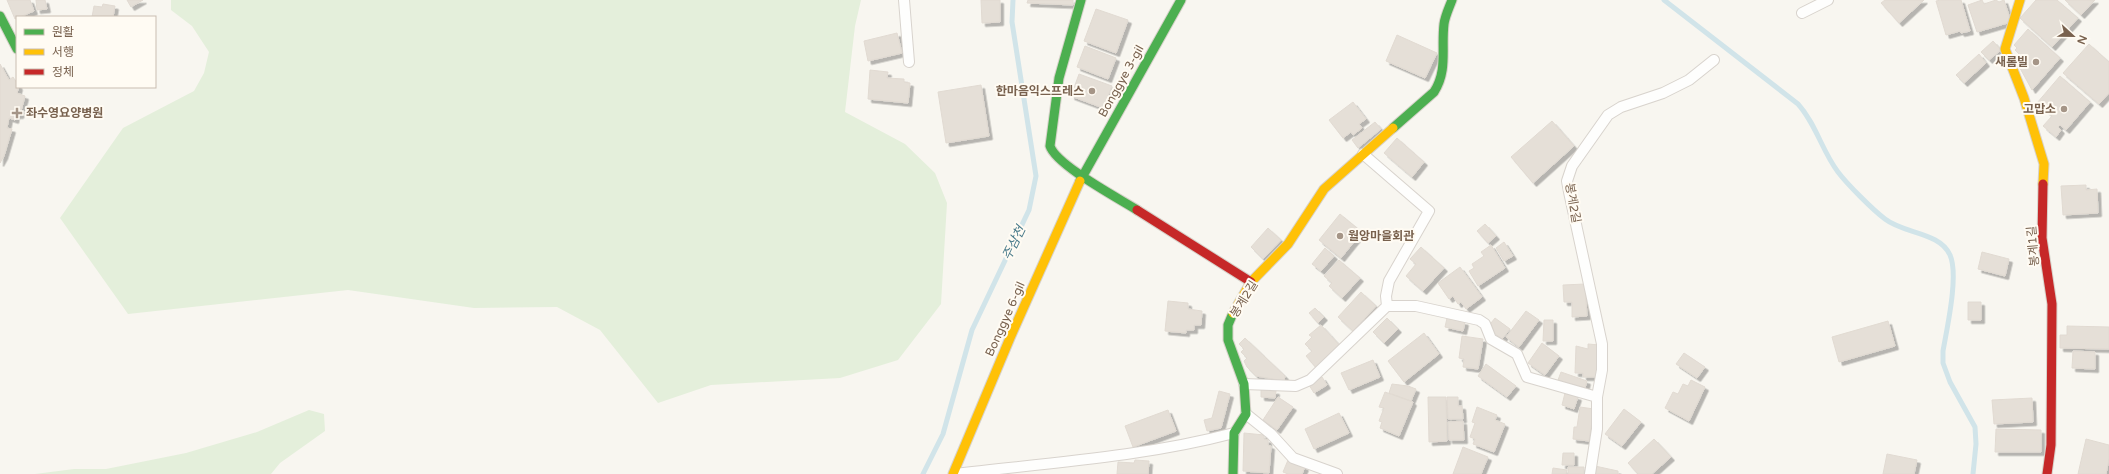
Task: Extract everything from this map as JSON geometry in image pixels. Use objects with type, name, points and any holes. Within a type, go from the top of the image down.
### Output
[{"type":"street","points":[[1081,0],[1059,78],[1050,146],[1052,152],[1062,162],[1251,282]]},
{"type":"street","name":"Bonggye 3-gil","points":[[1083,175],[1181,0]]},
{"type":"street","name":"봉계2길","points":[[1246,414],[1244,384],[1228,340],[1227,332],[1235,310],[1251,282],[1288,244],[1324,189],[1434,92],[1440,84],[1445,68],[1445,18],[1452,0]]},
{"type":"street","name":"봉계1길","points":[[2020,0],[2007,38],[2005,49],[2024,98],[2044,164],[2042,238],[2052,304],[2051,445],[2047,474]]},
{"type":"street","points":[[0,16],[16,47]]},
{"type":"street","name":"Bonggye 6-gil","points":[[953,474],[1010,338],[1083,175]]},
{"type":"street","points":[[1233,474],[1234,433],[1246,414]]},
{"type":"lane","points":[[904,0],[909,62]]},
{"type":"lane","points":[[1802,13],[1828,0]]},
{"type":"lane","name":"봉계2길","points":[[1590,474],[1596,428],[1597,397],[1602,370],[1602,344],[1569,192],[1569,175],[1576,160],[1608,115],[1621,107],[1664,93],[1689,80],[1714,60]]},
{"type":"lane","points":[[1363,154],[1429,211],[1389,281],[1386,296],[1387,306]]},
{"type":"lane","points":[[1244,384],[1296,386],[1304,384],[1387,306],[1416,306],[1479,320],[1484,324],[1491,340],[1517,354],[1527,377],[1597,397]]},
{"type":"lane","points":[[1246,414],[1271,434],[1292,458],[1337,474]]},
{"type":"lane","points":[[953,474],[1128,453],[1203,441],[1234,433]]},
{"type":"green space","points":[[171,0],[861,0],[855,26],[845,112],[905,144],[935,173],[947,203],[941,304],[898,360],[840,378],[711,385],[658,403],[600,330],[557,307],[474,308],[348,290],[128,314],[60,218],[123,128],[194,91],[204,73],[209,52],[192,26],[171,10]]},
{"type":"green space","points":[[309,410],[324,414],[325,431],[280,463],[271,474],[35,474],[74,469],[106,469],[186,453],[257,432]]},
{"type":"building","points":[[7,0],[30,0],[34,11],[22,16],[16,16],[15,19]]},
{"type":"building","points":[[36,0],[45,0],[47,9],[37,10]]},
{"type":"building","points":[[127,0],[143,0],[131,7]]},
{"type":"building","points":[[981,0],[1000,0],[1000,22],[982,23]]},
{"type":"building","points":[[1028,0],[1073,0],[1073,5],[1027,3]]},
{"type":"building","points":[[1885,0],[1924,0],[1899,23],[1881,3]]},
{"type":"building","points":[[1961,0],[1970,31],[1961,33],[1960,31],[1946,35],[1936,1]]},
{"type":"building","points":[[1982,0],[1984,4],[1996,0],[1999,2],[2004,0],[2011,22],[1977,32],[1968,5]]},
{"type":"building","points":[[2036,0],[2057,0],[2078,18],[2052,47],[2020,18]]},
{"type":"building","points":[[2065,0],[2095,0],[2081,15]]},
{"type":"building","points":[[103,4],[115,6],[113,16],[92,16],[94,6],[102,7]]},
{"type":"building","points":[[1096,9],[1128,20],[1116,53],[1084,41]]},
{"type":"building","name":"새롬빌","points":[[2028,29],[2060,58],[2032,90],[2015,59],[2019,54],[2015,50],[2017,48],[2014,45]]},
{"type":"building","points":[[897,33],[902,53],[868,61],[864,41]]},
{"type":"building","points":[[1397,35],[1437,53],[1425,78],[1386,61]]},
{"type":"building","points":[[1993,41],[2001,50],[1989,60],[1981,52]]},
{"type":"building","points":[[2089,44],[2109,62],[2109,93],[2099,104],[2063,73]]},
{"type":"building","points":[[1085,46],[1116,58],[1108,79],[1077,67]]},
{"type":"building","points":[[1979,54],[1986,63],[1964,83],[1956,75]]},
{"type":"building","points":[[0,64],[9,80],[13,77],[16,82],[16,88],[19,88],[17,93],[25,96],[20,115],[16,115],[15,120],[9,118],[7,128],[12,129],[4,156],[0,163]]},
{"type":"building","points":[[870,70],[888,72],[887,78],[904,79],[904,82],[910,83],[908,103],[868,99]]},
{"type":"building","points":[[1079,74],[1112,86],[1103,108],[1071,96]]},
{"type":"building","name":"고맙소","points":[[2060,76],[2090,102],[2066,130],[2060,125],[2058,127],[2061,130],[2056,137],[2043,126],[2052,116],[2037,103]]},
{"type":"building","points":[[981,85],[989,136],[946,143],[938,92]]},
{"type":"building","points":[[1353,102],[1366,119],[1359,124],[1362,128],[1353,135],[1351,132],[1343,138],[1329,120]]},
{"type":"building","points":[[1552,121],[1574,146],[1533,183],[1511,157]]},
{"type":"building","points":[[1375,122],[1381,129],[1358,148],[1352,140]]},
{"type":"building","points":[[1397,138],[1424,162],[1412,177],[1384,153]]},
{"type":"building","points":[[2086,185],[2086,190],[2097,189],[2098,213],[2063,215],[2061,186]]},
{"type":"building","name":"월앙마을회관","points":[[1340,214],[1362,232],[1341,258],[1319,240]]},
{"type":"building","points":[[1485,224],[1496,236],[1488,243],[1477,231]]},
{"type":"building","points":[[1268,228],[1281,240],[1263,259],[1251,247]]},
{"type":"building","points":[[1504,242],[1513,256],[1504,261],[1496,248]]},
{"type":"building","points":[[1491,245],[1505,268],[1478,286],[1469,271],[1474,268],[1472,264],[1484,256],[1481,252]]},
{"type":"building","points":[[1421,247],[1444,268],[1423,291],[1406,276],[1416,264],[1410,259]]},
{"type":"building","points":[[1325,248],[1334,256],[1321,271],[1312,264]]},
{"type":"building","points":[[1982,252],[2009,259],[2005,276],[1978,269]]},
{"type":"building","points":[[1339,260],[1360,278],[1342,298],[1329,286],[1332,283],[1324,276]]},
{"type":"building","points":[[1460,267],[1482,297],[1466,309],[1461,302],[1458,304],[1453,296],[1449,299],[1438,283]]},
{"type":"building","points":[[1585,284],[1587,316],[1572,317],[1572,302],[1564,302],[1563,285]]},
{"type":"building","points":[[1361,292],[1376,306],[1353,331],[1338,317]]},
{"type":"building","points":[[1168,301],[1188,303],[1188,309],[1202,311],[1201,325],[1194,325],[1194,330],[1186,330],[1186,333],[1165,331]]},
{"type":"building","points":[[1968,302],[1981,302],[1981,320],[1968,320]]},
{"type":"building","points":[[1315,308],[1324,317],[1318,323],[1309,313]]},
{"type":"building","points":[[1526,311],[1539,320],[1519,347],[1506,337]]},
{"type":"building","points":[[1387,318],[1398,329],[1384,343],[1373,332]]},
{"type":"building","points":[[1447,318],[1465,322],[1463,331],[1445,327]]},
{"type":"building","points":[[1495,318],[1510,329],[1502,339],[1494,333],[1491,323]]},
{"type":"building","points":[[1544,320],[1553,320],[1553,341],[1543,341]]},
{"type":"building","points":[[1888,321],[1895,346],[1839,362],[1832,337]]},
{"type":"building","points":[[1321,325],[1342,348],[1317,369],[1306,356],[1312,351],[1305,344],[1312,337],[1309,335]]},
{"type":"building","points":[[2067,326],[2109,327],[2109,349],[2060,348],[2060,335],[2067,335]]},
{"type":"building","points":[[1424,333],[1439,354],[1404,382],[1388,361]]},
{"type":"building","points":[[1462,336],[1483,339],[1478,369],[1463,367],[1464,359],[1459,358]]},
{"type":"building","points":[[1245,338],[1285,376],[1284,381],[1256,376],[1247,367],[1244,361],[1247,358],[1241,352],[1244,349],[1239,344]]},
{"type":"building","points":[[1542,343],[1559,356],[1545,375],[1528,363]]},
{"type":"building","points":[[1588,344],[1600,345],[1600,377],[1583,377],[1583,373],[1575,373],[1576,346],[1588,349]]},
{"type":"building","points":[[2073,351],[2095,352],[2095,369],[2072,368]]},
{"type":"building","points":[[1684,353],[1705,367],[1697,378],[1676,364]]},
{"type":"building","points":[[1373,360],[1380,377],[1349,390],[1341,373]]},
{"type":"building","points":[[1486,364],[1516,386],[1507,397],[1478,376]]},
{"type":"building","points":[[1561,372],[1587,381],[1585,388],[1558,380]]},
{"type":"building","points":[[1322,377],[1327,385],[1314,393],[1309,385]]},
{"type":"building","points":[[1691,380],[1705,387],[1689,421],[1665,408],[1673,392],[1678,394],[1683,384],[1688,386]]},
{"type":"building","points":[[1392,384],[1408,386],[1416,389],[1411,401],[1389,393]]},
{"type":"building","points":[[1261,390],[1276,391],[1275,398],[1261,397]]},
{"type":"building","points":[[1219,391],[1230,394],[1221,428],[1207,431],[1204,420],[1212,418]]},
{"type":"building","points":[[1385,392],[1413,402],[1399,436],[1380,428],[1382,422],[1379,421],[1384,408],[1379,407]]},
{"type":"building","points":[[1565,393],[1578,397],[1574,409],[1562,405]]},
{"type":"building","points":[[1278,397],[1293,407],[1277,430],[1263,420]]},
{"type":"building","points":[[1428,397],[1446,397],[1447,441],[1429,442]]},
{"type":"building","points":[[1447,397],[1458,397],[1458,406],[1462,406],[1463,419],[1448,419]]},
{"type":"building","points":[[2032,398],[2033,422],[1994,424],[1992,400]]},
{"type":"building","points":[[1477,407],[1497,415],[1495,420],[1505,424],[1494,452],[1473,444],[1475,439],[1470,437],[1475,423],[1472,422]]},
{"type":"building","points":[[1580,407],[1594,409],[1589,441],[1573,439],[1574,427],[1577,427]]},
{"type":"building","points":[[1624,409],[1641,422],[1622,446],[1605,434]]},
{"type":"building","points":[[1168,410],[1176,431],[1133,447],[1125,426]]},
{"type":"building","points":[[1339,413],[1349,433],[1314,449],[1305,429]]},
{"type":"building","points":[[1463,421],[1464,440],[1449,440],[1448,422]]},
{"type":"building","points":[[1996,429],[2041,430],[2041,452],[1995,452]]},
{"type":"building","points":[[1244,433],[1264,435],[1264,439],[1268,440],[1268,445],[1271,446],[1269,473],[1243,471]]},
{"type":"building","points":[[1654,439],[1671,457],[1652,474],[1638,474],[1628,463]]},
{"type":"building","points":[[2086,439],[2109,445],[2109,459],[2106,474],[2078,474]]},
{"type":"building","points":[[1463,447],[1488,457],[1481,474],[1453,474]]},
{"type":"building","points":[[1563,453],[1574,453],[1574,465],[1562,465]]},
{"type":"building","points":[[1887,454],[1917,460],[1914,474],[1883,474]]},
{"type":"building","points":[[1135,460],[1149,461],[1148,474],[1117,474],[1118,462],[1134,463]]},
{"type":"building","points":[[1288,460],[1305,467],[1302,474],[1288,474],[1283,472]]},
{"type":"building","points":[[1595,466],[1618,471],[1618,474],[1593,474]]},
{"type":"building","points":[[1568,467],[1584,467],[1584,474],[1568,474]]},
{"type":"building","points":[[1553,468],[1567,470],[1566,474],[1552,474]]},
{"type":"waterway","name":"주삼천","points":[[923,474],[943,434],[972,330],[1029,210],[1036,176],[1012,22],[1013,0]]},
{"type":"waterway","points":[[1664,0],[1798,104],[1810,120],[1832,164],[1854,190],[1880,215],[1902,228],[1930,237],[1945,247],[1950,255],[1952,264],[1953,288],[1943,351],[1943,363],[1950,382],[1975,427],[1976,444],[1973,474]]},
{"type":"traffic: fast","points":[[1081,0],[1059,78],[1050,146],[1055,154],[1075,171],[1137,210]]},
{"type":"traffic: fast","points":[[1080,181],[1181,0]]},
{"type":"traffic: fast","points":[[1393,128],[1434,92],[1438,84],[1443,67],[1444,24],[1452,0]]},
{"type":"traffic: fast","points":[[0,16],[16,47]]},
{"type":"traffic: fast","points":[[1233,313],[1228,325],[1228,340],[1244,384],[1246,414],[1234,433],[1233,474]]},
{"type":"traffic: slow","points":[[2020,0],[2005,49],[2024,98],[2044,164],[2043,184]]},
{"type":"traffic: slow","points":[[1233,313],[1251,282],[1288,244],[1324,189],[1393,128]]},
{"type":"traffic: slow","points":[[953,474],[1010,338],[1080,181]]},
{"type":"traffic: jam","points":[[2043,184],[2042,238],[2052,304],[2051,445],[2047,474]]},
{"type":"traffic: jam","points":[[1137,210],[1251,282]]},
{"type":"place","name":"새롬빌","points":[[2036,62]]},
{"type":"place","name":"한마음익스프레스","points":[[1092,91]]},
{"type":"place","name":"고맙소","points":[[2064,109]]},
{"type":"place","name":"좌수영요양병원","points":[[17,113]]},
{"type":"place","name":"월앙마을회관","points":[[1340,236]]}]
